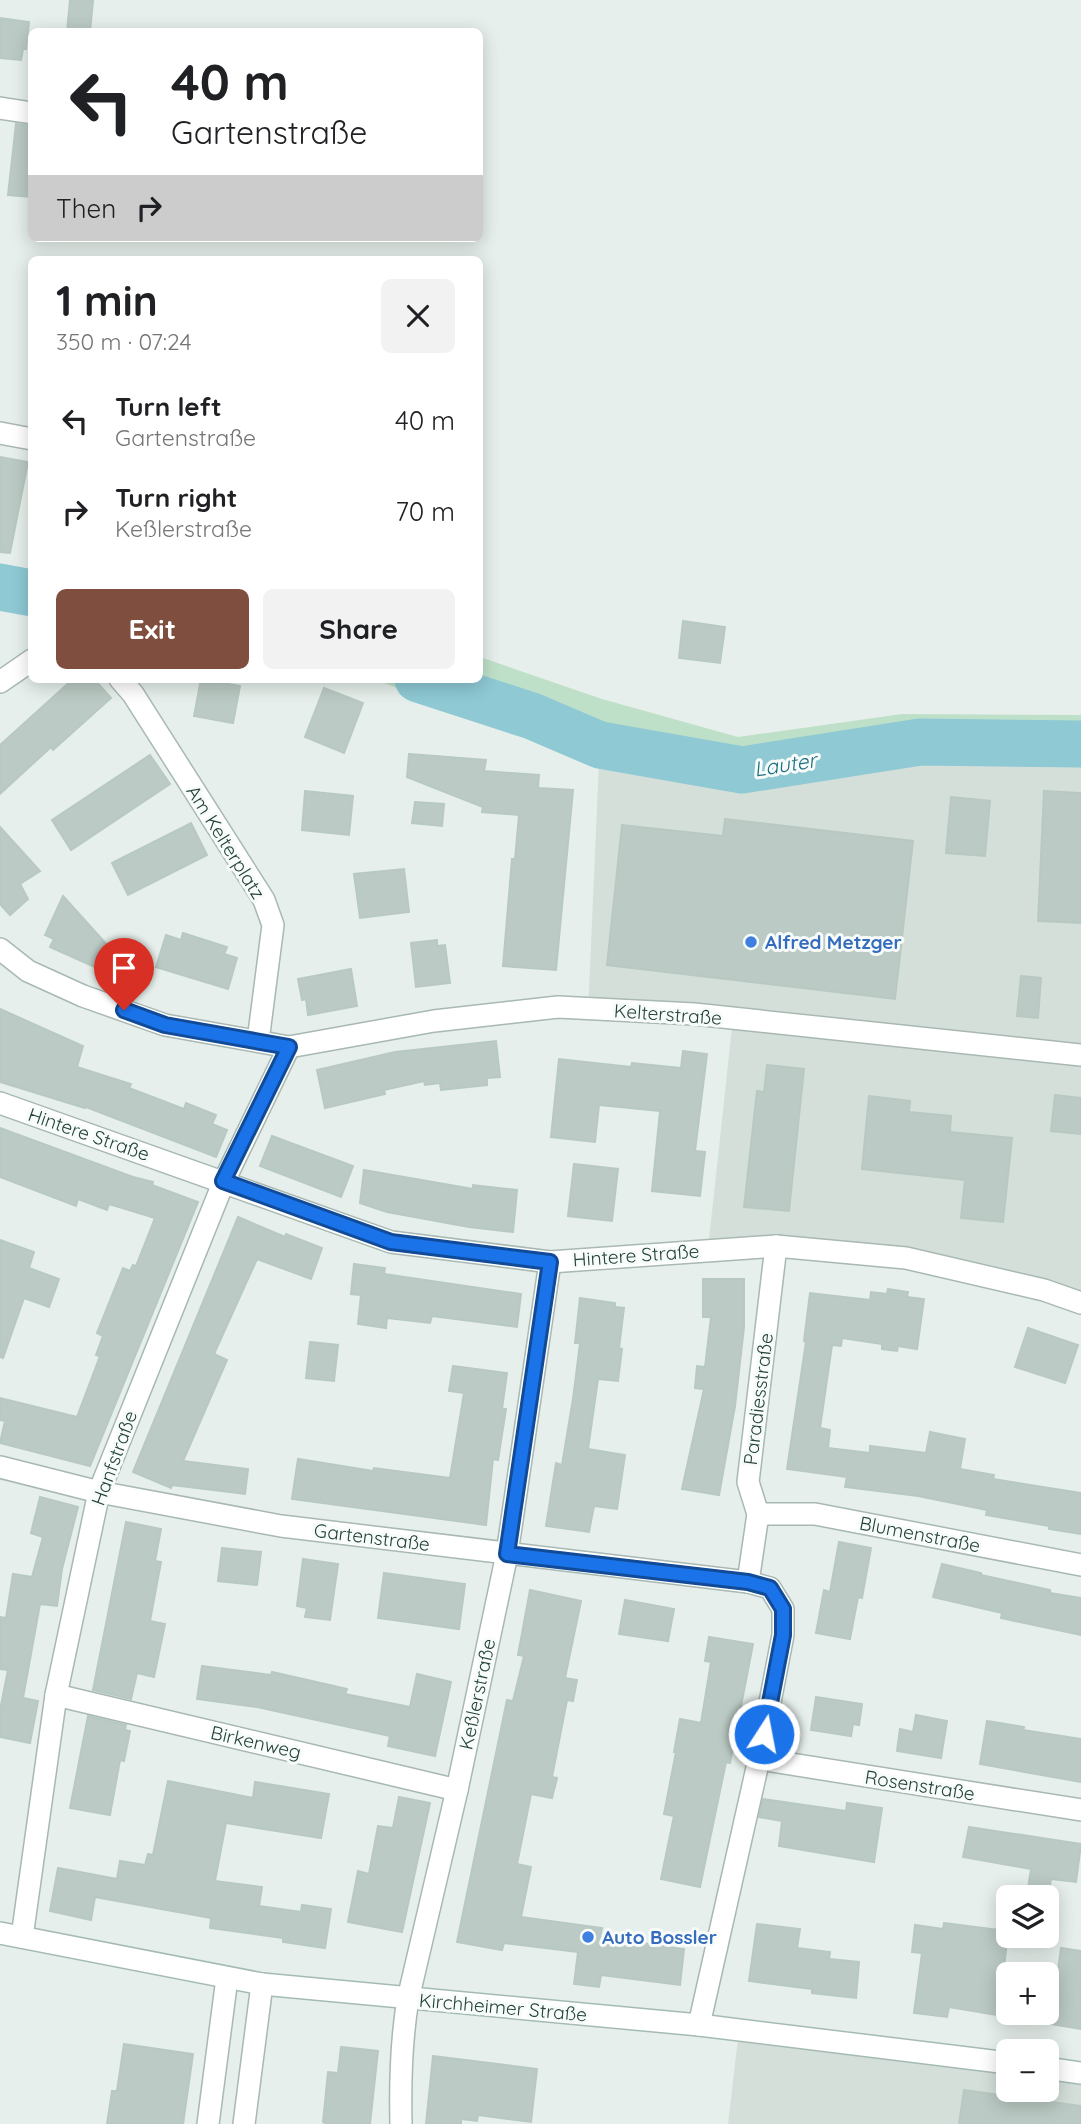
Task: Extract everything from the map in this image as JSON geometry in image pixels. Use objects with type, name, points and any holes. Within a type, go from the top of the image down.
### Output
[{"type":"street","points":[[0,108],[28,112]]},
{"type":"street","points":[[0,433],[28,438]]},
{"type":"street","points":[[0,682],[28,663]]},
{"type":"street","name":"Am Kelterplatz","points":[[123,683],[264,900],[273,925],[258,1041]]},
{"type":"street","points":[[0,949],[28,971],[83,996],[165,1025],[258,1041]]},
{"type":"street","name":"Kelterstraße","points":[[258,1041],[289,1047],[434,1021],[558,1007],[694,1014],[1081,1055]]},
{"type":"street","name":"Hanfstraße","points":[[22,1937],[56,1695],[99,1492],[223,1181],[289,1047]]},
{"type":"street","name":"Hintere Straße","points":[[0,1103],[391,1242],[550,1262],[776,1246],[906,1258],[1044,1290],[1081,1303]]},
{"type":"street","name":"Paradiesstraße","points":[[748,1582],[758,1514],[748,1482],[776,1246]]},
{"type":"street","name":"Keßlerstraße","points":[[401,2124],[400,2080],[408,1999],[457,1790],[507,1554],[550,1262]]},
{"type":"street","name":"Gartenstraße","points":[[0,1467],[99,1492],[281,1526],[748,1582]]},
{"type":"street","name":"Blumenstraße","points":[[758,1514],[815,1514],[1081,1565]]},
{"type":"street","points":[[698,2025],[759,1759],[783,1635],[783,1609],[770,1588],[748,1582]]},
{"type":"street","name":"Birkenweg","points":[[56,1695],[457,1790]]},
{"type":"street","name":"Rosenstraße","points":[[759,1759],[1081,1810]]},
{"type":"street","name":"Kirchheimer Straße","points":[[0,1933],[262,1984],[698,2025],[996,2062]]},
{"type":"street","points":[[208,2124],[227,1978]]},
{"type":"street","points":[[244,2124],[262,1984]]},
{"type":"street","points":[[1059,2070],[1081,2073]]},
{"type":"shaded area","points":[[919,755],[1081,757],[1081,1307],[962,1271],[708,1249],[733,1018],[588,1012],[599,762],[738,785]]},
{"type":"shaded area","points":[[739,2030],[996,2062],[996,2102],[1059,2102],[1059,2071],[1081,2074],[1081,2124],[728,2124]]},
{"type":"green space","points":[[483,658],[602,699],[738,737],[902,714],[1081,715],[1081,757],[919,755],[738,785],[599,762],[384,683],[483,683]]},
{"type":"building","points":[[70,0],[93,0],[90,28],[67,28]]},
{"type":"building","points":[[0,18],[29,22],[26,49],[23,49],[21,60],[0,58]]},
{"type":"building","points":[[16,124],[28,126],[28,197],[8,195]]},
{"type":"building","points":[[0,457],[28,462],[10,553],[0,552]]},
{"type":"building","points":[[683,621],[725,627],[720,663],[679,658]]},
{"type":"building","points":[[69,683],[98,683],[111,698],[53,750],[51,747],[0,794],[0,745]]},
{"type":"building","points":[[200,683],[240,686],[233,723],[194,716]]},
{"type":"building","points":[[324,688],[363,703],[344,753],[305,737]]},
{"type":"building","points":[[409,754],[486,760],[484,771],[539,775],[538,788],[573,790],[556,970],[503,966],[512,859],[515,859],[519,815],[482,812],[483,807],[407,777]]},
{"type":"building","points":[[150,755],[170,784],[71,850],[52,820]]},
{"type":"building","points":[[305,791],[353,796],[349,835],[302,830]]},
{"type":"building","points":[[1044,791],[1081,793],[1081,923],[1038,921]]},
{"type":"building","points":[[951,797],[990,801],[985,856],[946,853]]},
{"type":"building","points":[[415,802],[444,804],[442,826],[412,823]]},
{"type":"building","points":[[725,819],[913,841],[895,999],[607,965],[622,825],[723,836]]},
{"type":"building","points":[[191,823],[207,855],[128,895],[112,863]]},
{"type":"building","points":[[0,827],[40,871],[20,884],[28,899],[10,915],[0,904]]},
{"type":"building","points":[[404,869],[409,912],[360,918],[354,874]]},
{"type":"building","points":[[63,896],[109,947],[99,969],[50,947],[54,939],[45,935]]},
{"type":"building","points":[[183,933],[227,947],[224,954],[237,958],[228,989],[156,967],[166,935],[181,940]]},
{"type":"building","points":[[437,940],[437,946],[445,945],[450,983],[416,987],[411,943]]},
{"type":"building","points":[[351,969],[357,1006],[308,1015],[306,999],[302,1000],[298,979]]},
{"type":"building","points":[[1021,976],[1041,978],[1038,1018],[1017,1016]]},
{"type":"building","points":[[0,1009],[83,1046],[77,1067],[131,1084],[129,1088],[184,1109],[186,1103],[216,1115],[212,1124],[227,1130],[216,1157],[86,1107],[0,1082]]},
{"type":"building","points":[[496,1041],[500,1077],[487,1078],[487,1085],[441,1090],[440,1083],[425,1085],[424,1081],[384,1090],[385,1094],[325,1108],[317,1070],[395,1052]]},
{"type":"building","points":[[683,1051],[707,1054],[695,1151],[705,1152],[700,1196],[652,1191],[660,1111],[599,1105],[595,1142],[551,1137],[559,1059],[631,1067],[632,1063],[681,1068]]},
{"type":"building","points":[[767,1065],[804,1069],[789,1211],[744,1207],[757,1091],[764,1092]]},
{"type":"building","points":[[1055,1095],[1081,1098],[1081,1134],[1051,1131]]},
{"type":"building","points":[[869,1096],[910,1101],[909,1112],[951,1116],[950,1132],[1012,1138],[1003,1222],[961,1218],[965,1180],[862,1169]]},
{"type":"building","points":[[0,1128],[153,1182],[152,1185],[198,1202],[90,1466],[0,1443],[5,1421],[0,1420],[0,1398],[77,1417],[100,1356],[96,1355],[103,1336],[97,1333],[123,1268],[130,1271],[133,1265],[136,1266],[155,1218],[109,1204],[107,1210],[78,1199],[76,1206],[0,1177]]},
{"type":"building","points":[[272,1136],[353,1166],[341,1197],[260,1166]]},
{"type":"building","points":[[574,1164],[618,1169],[612,1221],[568,1216]]},
{"type":"building","points":[[364,1170],[473,1189],[473,1185],[517,1190],[513,1232],[387,1212],[360,1203]]},
{"type":"building","points":[[238,1217],[285,1237],[286,1234],[322,1248],[311,1279],[257,1259],[214,1354],[227,1360],[183,1461],[248,1469],[245,1494],[172,1485],[171,1488],[133,1472]]},
{"type":"building","points":[[0,1240],[34,1252],[29,1268],[59,1279],[49,1307],[24,1298],[3,1358],[0,1357]]},
{"type":"building","points":[[354,1264],[385,1268],[384,1274],[521,1294],[517,1327],[432,1316],[430,1323],[387,1318],[386,1328],[358,1324],[361,1295],[351,1294]]},
{"type":"building","points":[[703,1279],[744,1279],[744,1327],[735,1406],[719,1495],[682,1489],[704,1389],[695,1388],[697,1366],[705,1367],[711,1317],[703,1317]]},
{"type":"building","points":[[888,1289],[908,1292],[907,1297],[924,1299],[917,1349],[898,1346],[897,1351],[882,1349],[882,1344],[842,1338],[841,1346],[832,1345],[820,1428],[830,1430],[828,1448],[870,1453],[870,1446],[926,1453],[930,1432],[965,1439],[960,1469],[994,1475],[993,1479],[1081,1493],[1081,1534],[986,1515],[987,1510],[918,1496],[845,1487],[847,1477],[787,1469],[806,1342],[810,1293],[870,1300],[871,1292],[887,1294]]},
{"type":"building","points":[[580,1298],[615,1303],[615,1307],[624,1308],[618,1381],[598,1379],[588,1449],[625,1455],[617,1509],[594,1506],[589,1532],[546,1526],[556,1463],[562,1465],[573,1399],[580,1343],[575,1343]]},
{"type":"building","points":[[1028,1328],[1078,1345],[1065,1383],[1015,1367]]},
{"type":"building","points":[[310,1342],[338,1345],[334,1381],[306,1378]]},
{"type":"building","points":[[453,1366],[507,1373],[502,1409],[506,1409],[498,1460],[493,1459],[486,1525],[292,1499],[298,1459],[373,1471],[374,1468],[450,1478],[464,1393],[449,1391]]},
{"type":"building","points":[[40,1497],[78,1507],[62,1569],[57,1606],[40,1604],[23,1698],[38,1701],[30,1743],[0,1737],[0,1710],[8,1670],[0,1669],[0,1617],[6,1618],[13,1574],[32,1577],[43,1537],[31,1533]]},
{"type":"building","points":[[126,1522],[161,1529],[155,1561],[161,1562],[150,1621],[165,1624],[154,1677],[137,1673],[131,1699],[93,1690]]},
{"type":"building","points":[[839,1542],[871,1548],[862,1598],[858,1597],[850,1639],[816,1633],[824,1590],[830,1592]]},
{"type":"building","points":[[222,1548],[261,1552],[257,1585],[218,1581]]},
{"type":"building","points":[[303,1559],[338,1564],[330,1620],[305,1617],[307,1608],[297,1606]]},
{"type":"building","points":[[942,1564],[1050,1590],[1050,1593],[1081,1598],[1081,1635],[1001,1618],[1002,1613],[933,1597]]},
{"type":"building","points":[[384,1573],[465,1584],[459,1629],[378,1618]]},
{"type":"building","points":[[530,1590],[581,1601],[565,1678],[577,1680],[573,1701],[567,1700],[552,1777],[557,1778],[552,1798],[531,1794],[517,1864],[531,1867],[521,1917],[602,1928],[600,1937],[684,1949],[680,1985],[601,1975],[599,1987],[574,1984],[578,1952],[504,1943],[502,1950],[457,1942],[507,1700],[513,1701],[524,1656],[518,1655]]},
{"type":"building","points":[[625,1600],[674,1609],[668,1641],[619,1634]]},
{"type":"building","points":[[709,1637],[753,1644],[730,1763],[726,1762],[700,1887],[661,1879],[674,1816],[664,1814],[680,1719],[701,1723],[711,1662],[705,1661]]},
{"type":"building","points":[[202,1666],[271,1675],[272,1672],[347,1689],[345,1694],[410,1707],[417,1674],[451,1682],[435,1756],[388,1746],[390,1736],[257,1707],[197,1699]]},
{"type":"building","points":[[816,1697],[862,1704],[859,1725],[853,1724],[851,1736],[811,1730]]},
{"type":"building","points":[[916,1715],[947,1721],[941,1758],[897,1751],[900,1729],[913,1732]]},
{"type":"building","points":[[88,1716],[126,1725],[125,1730],[130,1731],[124,1761],[120,1760],[110,1815],[70,1808]]},
{"type":"building","points":[[987,1721],[1081,1739],[1081,1782],[980,1764]]},
{"type":"building","points":[[168,1781],[253,1798],[255,1782],[329,1794],[321,1838],[226,1823],[215,1881],[262,1887],[259,1906],[301,1912],[302,1905],[331,1909],[325,1948],[283,1942],[283,1938],[210,1928],[211,1918],[95,1897],[91,1920],[50,1911],[58,1868],[117,1879],[120,1861],[145,1865],[148,1854],[153,1855]]},
{"type":"building","points":[[399,1797],[430,1803],[402,1932],[348,1922],[358,1871],[369,1874],[378,1826],[393,1828]]},
{"type":"building","points":[[763,1799],[846,1811],[847,1803],[882,1808],[874,1862],[779,1846],[782,1821],[759,1817]]},
{"type":"building","points":[[969,1827],[1081,1844],[1076,1882],[1051,1879],[1050,1885],[1029,1885],[1031,1869],[963,1857]]},
{"type":"building","points":[[944,1923],[996,1930],[996,1948],[1006,1948],[1005,1962],[996,1962],[996,2015],[949,2007],[947,2017],[914,2013],[922,1953],[912,1952],[915,1925],[943,1929]]},
{"type":"building","points":[[757,1924],[800,1929],[797,1948],[830,1952],[829,1959],[859,1962],[856,1998],[749,1981]]},
{"type":"building","points":[[1061,1948],[1081,1951],[1081,2029],[1057,2025]]},
{"type":"building","points":[[124,2044],[193,2054],[183,2124],[107,2124],[112,2091],[117,2091]]},
{"type":"building","points":[[341,2047],[378,2051],[370,2124],[323,2122],[328,2072],[338,2073]]},
{"type":"building","points":[[433,2056],[537,2069],[531,2122],[478,2115],[477,2121],[461,2119],[461,2124],[426,2124]]},
{"type":"building","points":[[964,2090],[996,2094],[996,2102],[1052,2102],[1081,2106],[1081,2124],[959,2124]]},
{"type":"waterway","name":"Lauter","points":[[0,587],[28,592]]},
{"type":"waterway","name":"Lauter","points":[[430,683],[532,716],[600,745],[742,770],[920,742],[1081,744]]},
{"type":"place","name":"Alfred Metzger","points":[[751,942]]},
{"type":"place","name":"Auto Bossler","points":[[588,1937]]},
{"type":"route","points":[[124,1010],[165,1025],[289,1047],[223,1181],[391,1242],[550,1262],[507,1554],[748,1582],[770,1588],[783,1609],[783,1635],[764,1734]]}]
